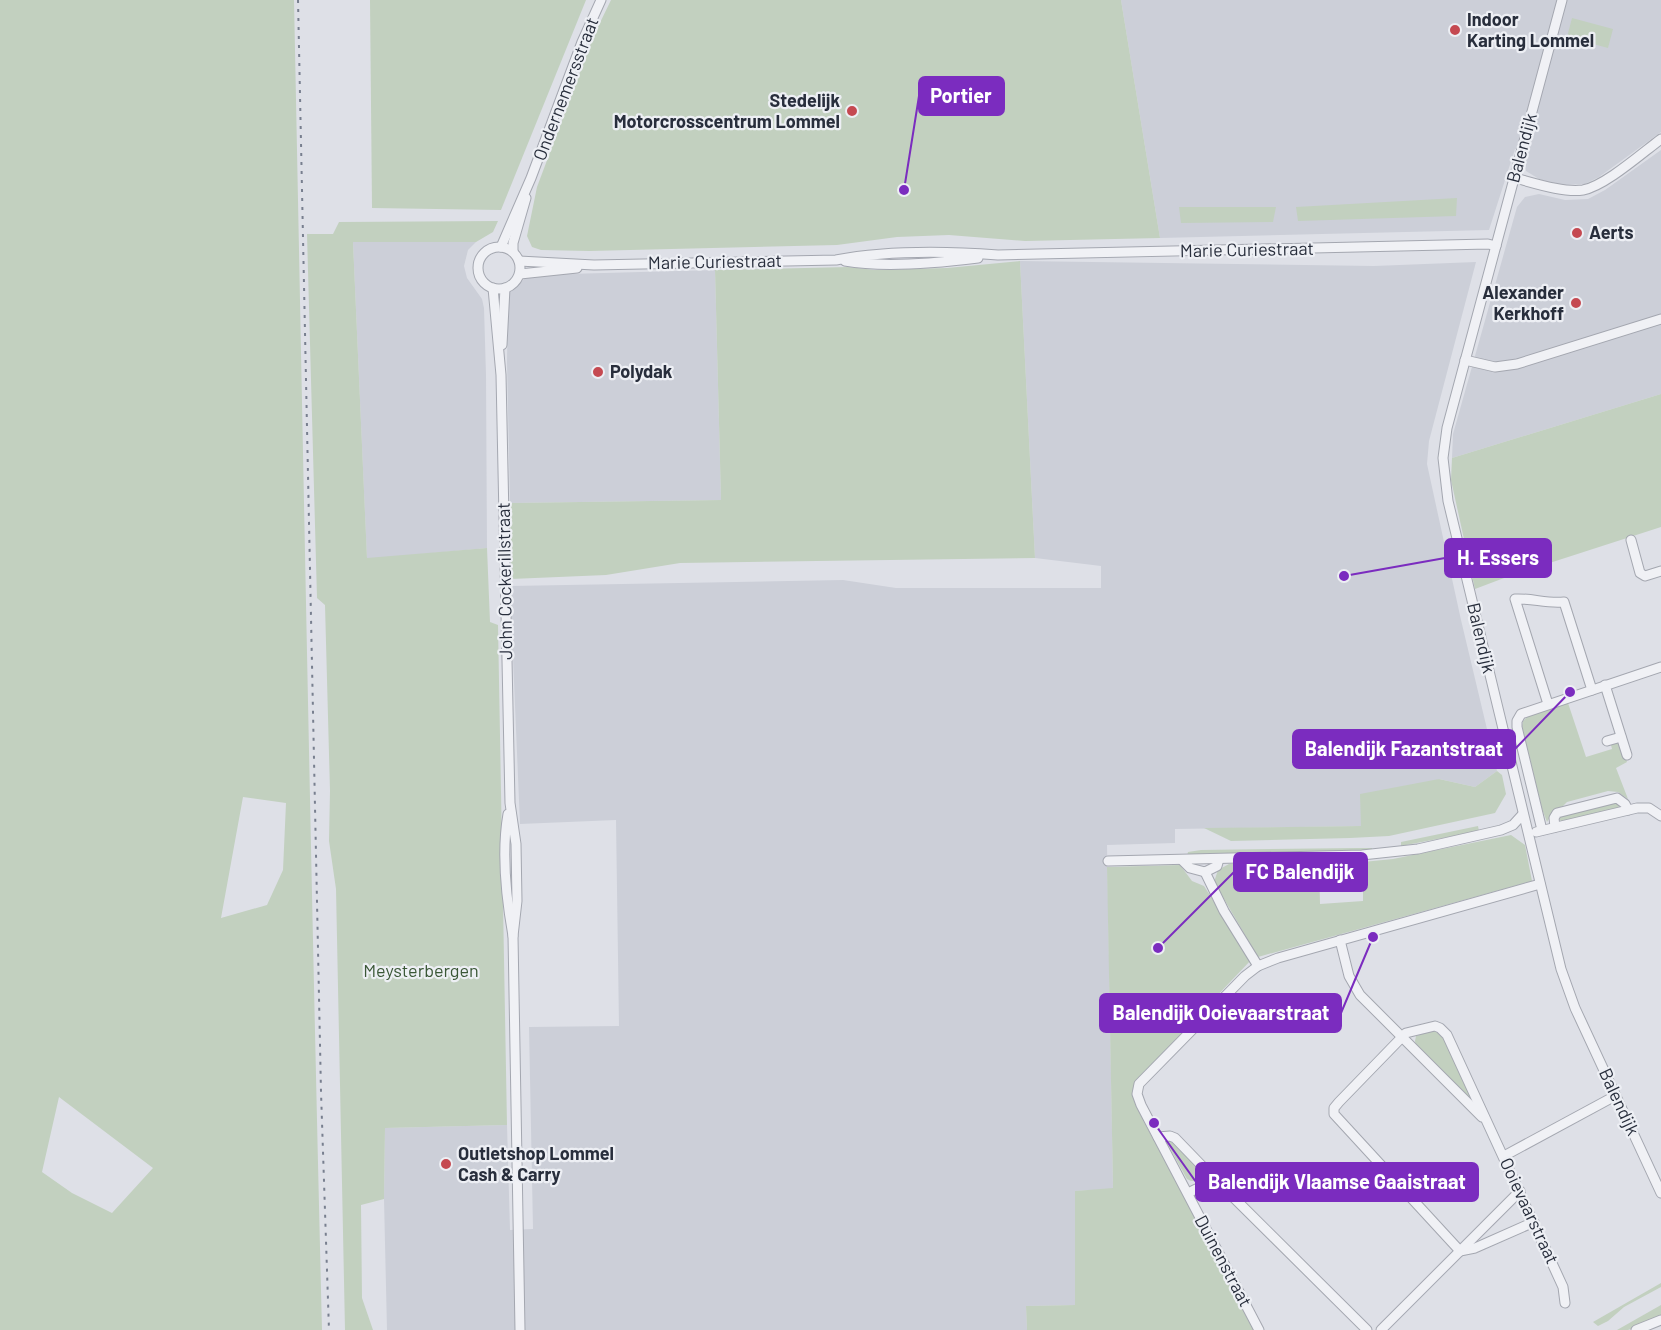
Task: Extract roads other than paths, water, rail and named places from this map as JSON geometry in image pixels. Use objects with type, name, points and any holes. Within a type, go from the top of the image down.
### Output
[{"type":"street","name":"Ondernemersstraat","points":[[501,247],[531,178],[582,42],[602,0]]},
{"type":"street","name":"Balendijk","points":[[1562,0],[1447,428],[1444,471],[1448,501],[1556,952],[1568,990],[1661,1193]]},
{"type":"street","points":[[1515,178],[1564,189],[1584,190],[1603,181],[1661,139]]},
{"type":"street","name":"Ondernemersstraat","points":[[513,251],[513,243],[531,178]]},
{"type":"street","name":"Marie Curiestraat","points":[[594,265],[836,260],[871,254],[946,252],[998,255],[1496,246]]},
{"type":"street","points":[[501,247],[513,251],[519,261],[520,274],[512,285],[505,288],[493,288],[487,285],[479,274],[479,261],[487,250],[501,247]]},
{"type":"street","points":[[519,261],[594,265]]},
{"type":"street","points":[[520,274],[594,265]]},
{"type":"street","name":"John Cockerillstraat","points":[[493,288],[500,359],[510,803],[516,844],[517,901],[513,936],[520,1330]]},
{"type":"street","name":"John Cockerillstraat","points":[[500,359],[505,288]]},
{"type":"street","points":[[1465,360],[1495,367],[1517,364],[1661,319]]},
{"type":"street","points":[[1631,540],[1641,573],[1645,576],[1661,571]]},
{"type":"street","points":[[1548,704],[1515,599],[1551,604],[1564,602],[1592,690]]},
{"type":"street","points":[[1542,830],[1517,727],[1518,718],[1527,711],[1661,667]]},
{"type":"street","points":[[1605,685],[1627,755]]},
{"type":"street","points":[[1500,716],[1518,718]]},
{"type":"street","points":[[1607,741],[1621,736]]},
{"type":"street","points":[[1555,827],[1554,818],[1557,813],[1617,798],[1622,800],[1628,810]]},
{"type":"street","points":[[1528,834],[1643,807],[1659,811]]},
{"type":"street","points":[[1108,861],[1343,856],[1418,849],[1501,830],[1513,825],[1523,814]]},
{"type":"street","points":[[1182,860],[1190,868],[1205,872],[1217,866],[1219,859]]},
{"type":"street","points":[[1205,872],[1224,911],[1258,966]]},
{"type":"street","name":"Duinenstraat","points":[[1259,1330],[1158,1137],[1137,1094],[1138,1084],[1245,976],[1258,966],[1278,958],[1540,884]]},
{"type":"street","name":"Ooievaarstraat","points":[[1340,940],[1349,976],[1355,988],[1487,1121]]},
{"type":"street","name":"Ooievaarstraat","points":[[1402,1037],[1406,1033],[1429,1026],[1435,1026],[1444,1031],[1563,1287],[1565,1303]]},
{"type":"street","points":[[1402,1037],[1339,1102],[1334,1108],[1334,1114],[1460,1251]]},
{"type":"street","points":[[1504,1156],[1615,1096]]},
{"type":"street","points":[[1158,1137],[1174,1138],[1205,1169],[1207,1184]]},
{"type":"street","points":[[1188,1193],[1207,1184],[1215,1184],[1226,1190],[1367,1330]]},
{"type":"street","points":[[1381,1330],[1520,1191]]},
{"type":"street","points":[[1460,1251],[1475,1248],[1534,1222]]},
{"type":"street","points":[[1636,1330],[1661,1320]]},
{"type":"railway","points":[[298,0],[321,1092],[329,1330]]},
{"type":"place","name":"Indoor Karting Lommel","points":[[1455,30]]},
{"type":"place","name":"Stedelijk Motorcrosscentrum Lommel","points":[[852,111]]},
{"type":"place","name":"Portier","points":[[904,190]]},
{"type":"place","name":"Aerts","points":[[1577,233]]},
{"type":"place","name":"Alexander Kerkhoff","points":[[1576,303]]},
{"type":"place","name":"Polydak","points":[[598,372]]},
{"type":"place","name":"H. Essers","points":[[1344,576]]},
{"type":"place","name":"Balendijk Fazantstraat","points":[[1570,692]]},
{"type":"place","name":"Balendijk Ooievaarstraat","points":[[1373,937]]},
{"type":"place","name":"FC Balendijk","points":[[1158,948]]},
{"type":"place","name":"Balendijk Vlaamse Gaaistraat","points":[[1154,1123]]},
{"type":"place","name":"Outletshop Lommel Cash & Carry","points":[[446,1164]]},
{"type":"park label","name":"Meysterbergen","points":[[421,971]]}]
